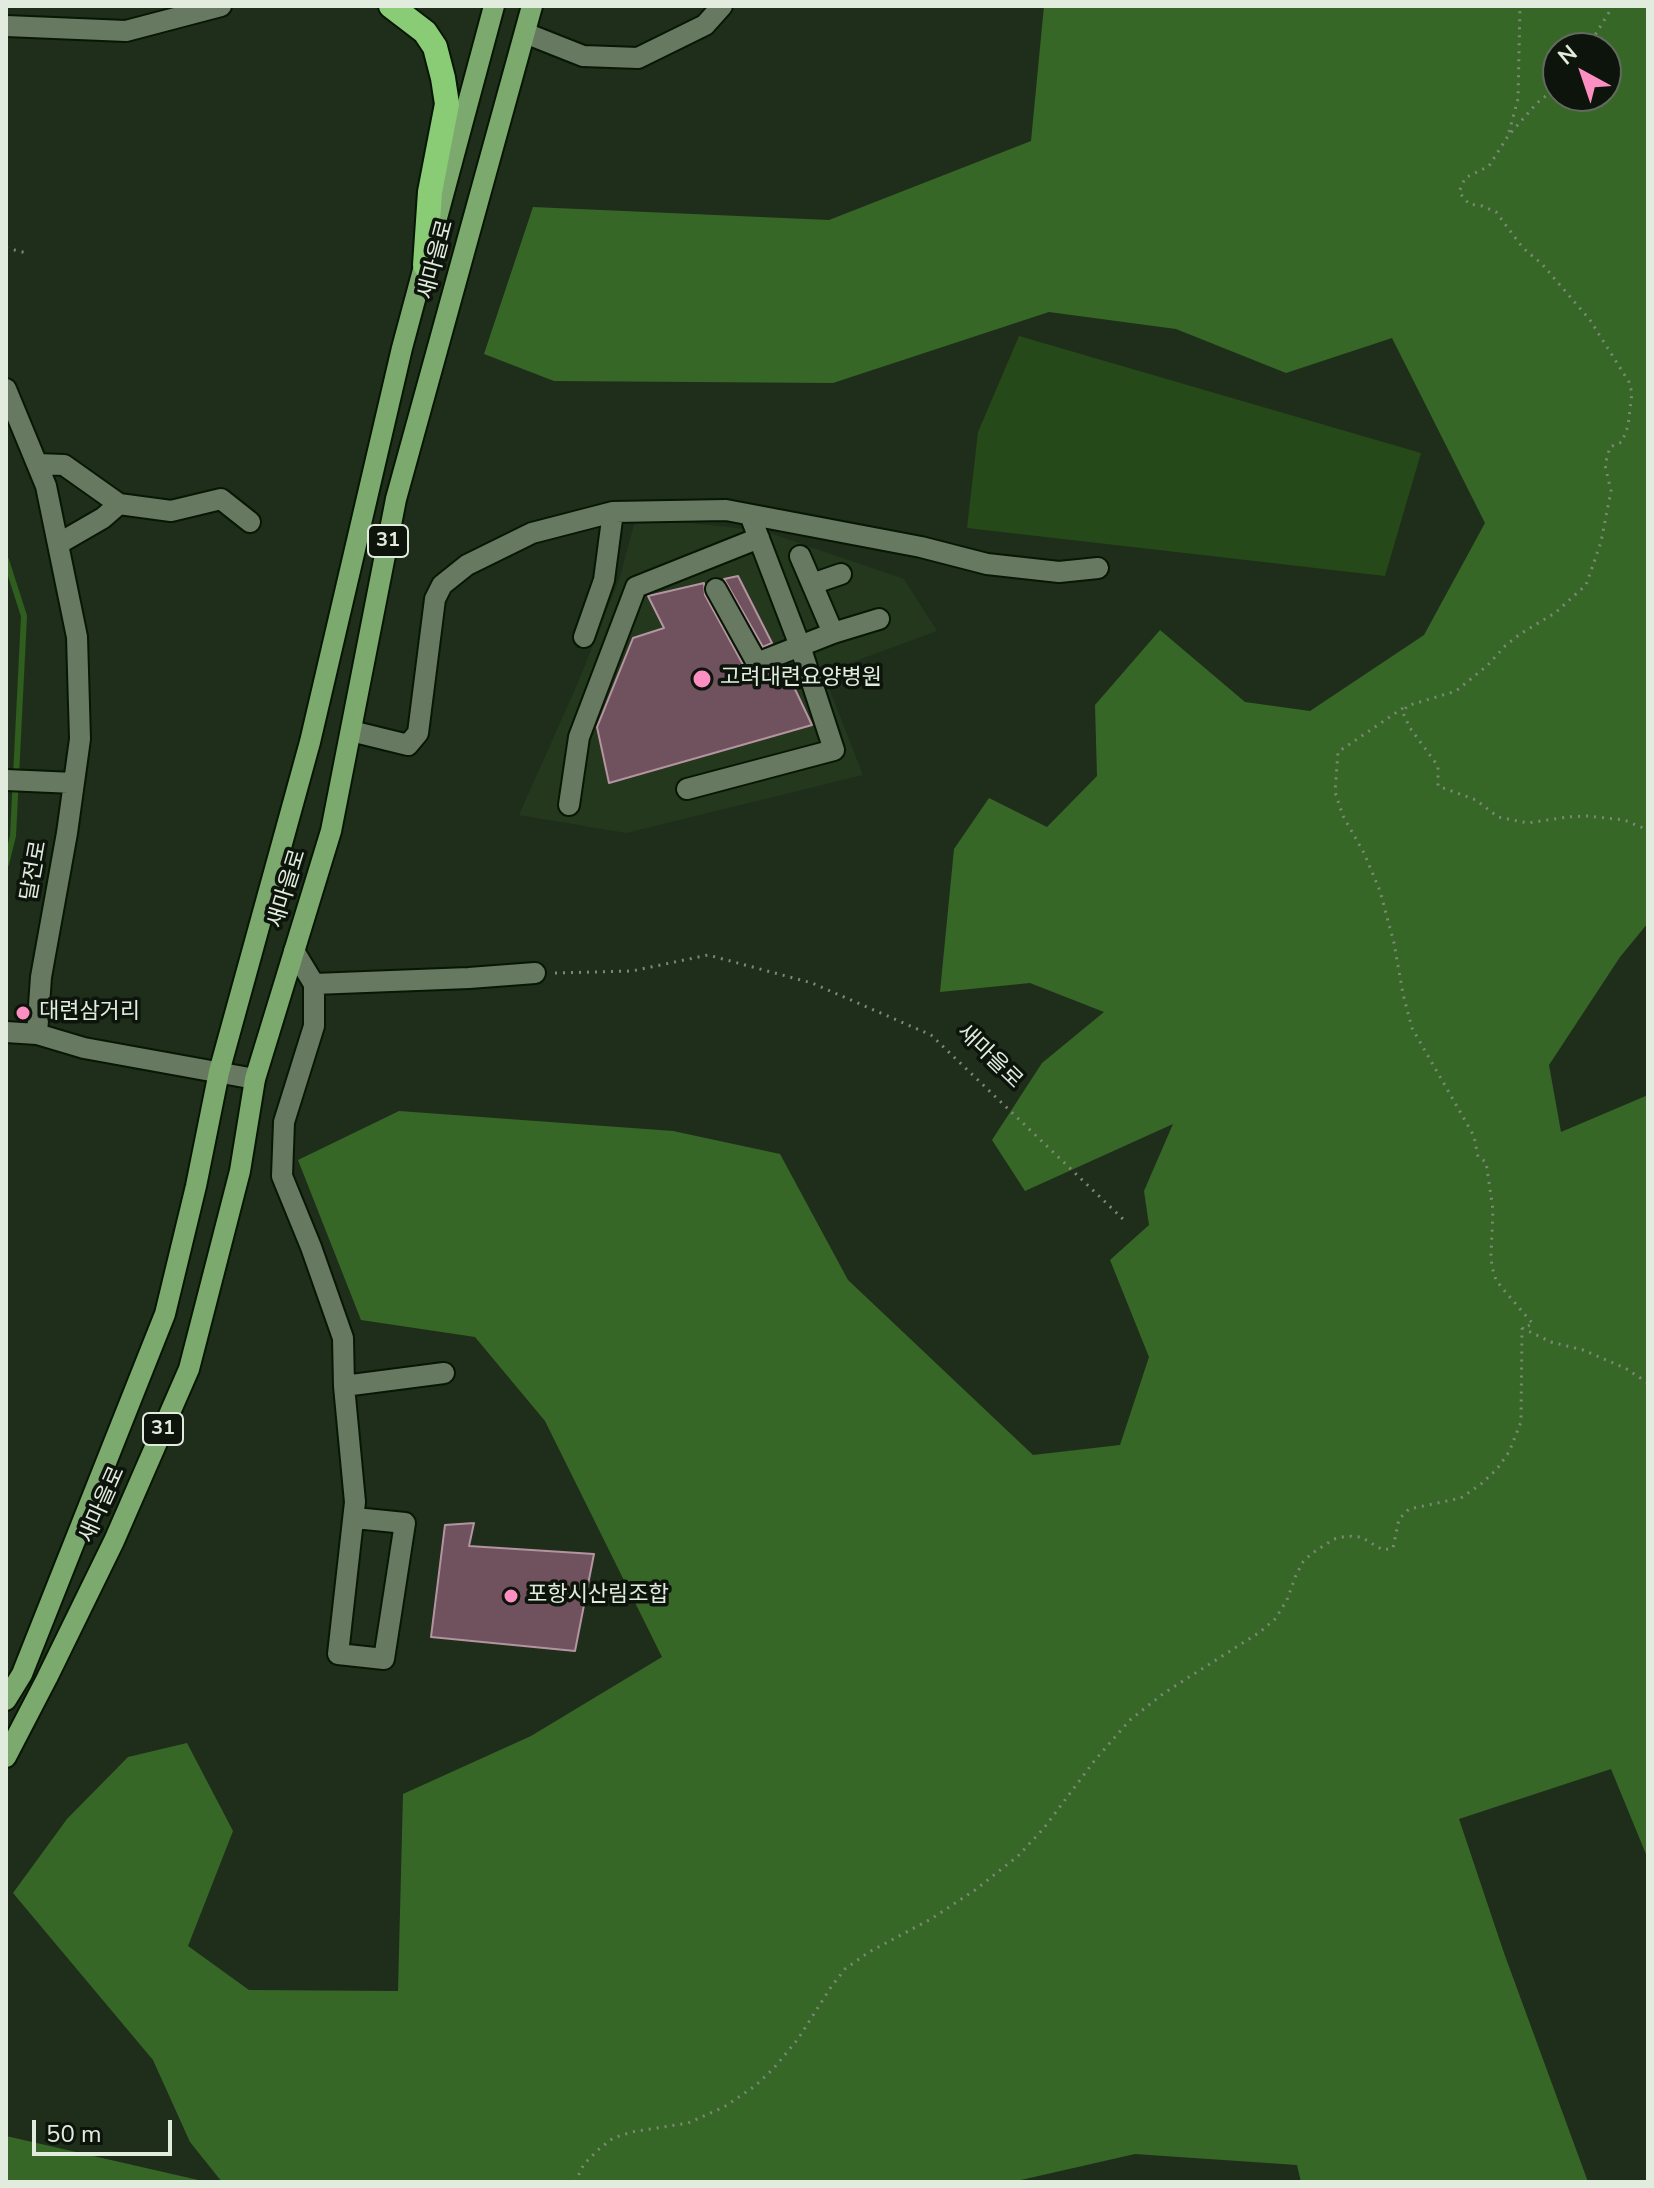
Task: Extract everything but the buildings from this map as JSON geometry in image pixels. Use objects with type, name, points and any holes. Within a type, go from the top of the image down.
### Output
[{"type":"highway","points":[[391,6],[425,32],[435,47],[447,104],[430,192],[425,265]]},
{"type":"main road","name":"새마을로","points":[[6,1700],[22,1674],[165,1314],[219,1072],[310,742],[402,348],[494,6]]},
{"type":"main road","name":"새마을로","points":[[6,1757],[114,1541],[189,1369],[240,1171],[255,1079],[331,831],[396,499],[532,6]]},
{"type":"street","points":[[6,26],[126,31],[221,6]]},
{"type":"street","points":[[525,33],[583,56],[638,58],[705,25],[722,6]]},
{"type":"street","name":"달전로","points":[[6,389],[46,486],[77,637],[80,739],[68,783],[41,977],[37,1034]]},
{"type":"street","points":[[37,464],[64,465],[119,504],[171,511],[221,499],[250,522]]},
{"type":"street","points":[[58,544],[103,518],[119,504]]},
{"type":"street","points":[[351,731],[408,745],[418,733],[435,599],[442,585],[467,565],[532,533],[613,512],[726,510],[921,547],[987,564],[1059,572],[1098,568]]},
{"type":"street","points":[[584,637],[604,580],[613,512]]},
{"type":"street","points":[[687,789],[834,750],[800,646],[750,515]]},
{"type":"street","points":[[569,805],[579,737],[636,587],[759,538]]},
{"type":"street","points":[[800,556],[833,633]]},
{"type":"street","points":[[812,584],[841,574]]},
{"type":"street","points":[[716,589],[757,663],[833,633],[879,619]]},
{"type":"street","points":[[6,780],[68,783]]},
{"type":"street","points":[[294,951],[314,984],[314,1026],[284,1122],[282,1176],[343,1338],[355,1518],[338,1654],[384,1659],[405,1523],[355,1518]]},
{"type":"street","points":[[314,984],[535,973]]},
{"type":"street","points":[[6,1032],[37,1034],[84,1048],[255,1079]]},
{"type":"street","points":[[344,1386],[444,1373]]},
{"type":"path","points":[[1508,136],[1518,99],[1520,6]]},
{"type":"path","points":[[1597,32],[1613,6]]},
{"type":"path","points":[[1522,1328],[1533,1324],[1496,1280],[1492,1267],[1493,1210],[1486,1162],[1478,1157],[1474,1136],[1412,1028],[1380,891],[1364,853],[1343,816],[1335,792],[1338,752],[1407,706],[1456,691],[1520,634],[1555,613],[1586,585],[1601,542],[1611,491],[1605,465],[1610,447],[1622,442],[1628,426],[1632,393],[1629,382],[1590,320],[1542,264],[1523,248],[1496,212],[1469,204],[1459,192],[1465,178],[1489,166],[1508,136],[1542,99]]},
{"type":"path","points":[[6,248],[27,253]]},
{"type":"path","points":[[1407,706],[1403,713],[1410,728],[1438,766],[1438,786],[1476,800],[1498,817],[1528,823],[1587,816],[1624,820],[1648,830]]},
{"type":"path","name":"새마을로","points":[[535,973],[632,971],[708,955],[812,983],[931,1035],[1124,1220]]},
{"type":"path","points":[[1522,1328],[1551,1342],[1583,1350],[1625,1368],[1648,1383]]},
{"type":"path","points":[[575,2182],[584,2164],[613,2138],[688,2123],[724,2107],[755,2086],[798,2039],[845,1969],[869,1952],[931,1919],[1018,1856],[1130,1720],[1164,1693],[1248,1640],[1275,1619],[1303,1562],[1311,1554],[1347,1536],[1361,1537],[1383,1550],[1393,1548],[1399,1519],[1409,1509],[1461,1498],[1481,1484],[1509,1452],[1521,1422],[1522,1328]]},
{"type":"shaded area","name":"고려대련요양병원","points":[[636,517],[764,531],[904,579],[937,631],[823,673],[863,775],[626,833],[519,815],[577,685],[620,577]]},
{"type":"green space","points":[[1044,6],[1648,6],[1648,923],[1620,957],[1549,1065],[1561,1132],[1648,1095],[1648,1859],[1611,1769],[1459,1819],[1504,1953],[1588,2182],[1301,2182],[1297,2165],[1135,2154],[1012,2182],[222,2182],[190,2142],[153,2060],[13,1893],[67,1819],[128,1757],[187,1743],[233,1831],[188,1946],[249,1990],[398,1991],[403,1794],[531,1736],[662,1657],[545,1421],[475,1337],[361,1320],[298,1160],[399,1111],[673,1131],[780,1154],[848,1280],[1033,1455],[1120,1445],[1149,1357],[1110,1260],[1149,1225],[1144,1191],[1173,1124],[1025,1191],[992,1140],[1042,1063],[1104,1012],[1030,983],[940,992],[954,849],[989,798],[1047,827],[1097,776],[1095,705],[1160,630],[1245,702],[1310,711],[1424,635],[1485,523],[1392,338],[1286,373],[1176,329],[1049,312],[833,383],[554,381],[484,354],[533,207],[829,220],[1031,141]]},
{"type":"green space","points":[[1019,336],[1421,453],[1385,576],[967,528],[978,432]]},
{"type":"green space","points":[[6,2136],[207,2182],[6,2182]]},
{"type":"waterway","points":[[6,560],[24,616],[13,836],[6,864]]},
{"type":"place","name":"고려대련요양병원","points":[[702,679]]},
{"type":"place","name":"대련삼거리","points":[[23,1013]]},
{"type":"place","name":"포항시산림조합","points":[[511,1596]]}]
